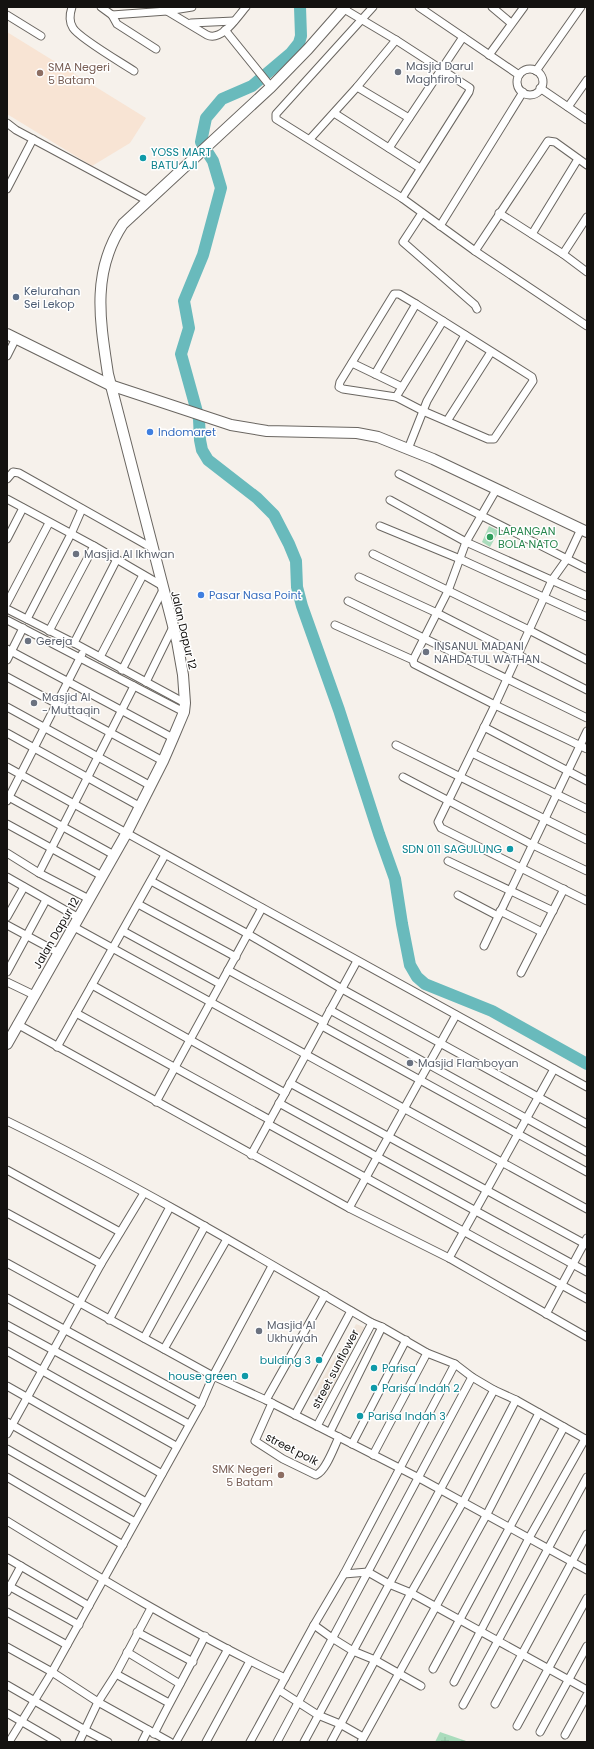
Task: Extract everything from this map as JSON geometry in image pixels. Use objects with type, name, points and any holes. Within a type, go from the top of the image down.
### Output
[{"type":"street","points":[[72,7],[70,16],[73,28],[81,36],[134,71]]},
{"type":"street","points":[[101,7],[112,15],[118,24],[156,50]]},
{"type":"street","points":[[167,11],[192,7]]},
{"type":"street","points":[[112,15],[128,10],[158,9],[167,11],[210,36],[216,36],[225,30],[246,7]]},
{"type":"street","points":[[373,7],[276,116],[278,121],[310,139],[402,198],[475,251],[587,326]]},
{"type":"street","points":[[492,7],[512,23]]},
{"type":"street","points":[[489,55],[524,7]]},
{"type":"street","points":[[536,71],[580,7],[587,13]]},
{"type":"street","points":[[345,8],[362,20],[442,68],[468,86],[470,91],[402,198]]},
{"type":"street","name":"Jalan Dapur 12","points":[[7,1044],[126,834],[163,761],[184,708],[183,675],[173,627],[110,385],[99,300],[103,274],[120,229],[218,136],[270,84],[308,50],[345,8]]},
{"type":"street","points":[[424,8],[463,37],[519,75]]},
{"type":"street","points":[[7,16],[41,36]]},
{"type":"street","points":[[190,24],[234,21]]},
{"type":"street","points":[[225,30],[270,84]]},
{"type":"street","points":[[389,148],[463,37]]},
{"type":"street","points":[[310,139],[357,87],[396,40]]},
{"type":"street","points":[[529,69],[540,73],[542,81],[540,88],[531,94],[523,92],[517,83],[519,75],[529,69]]},
{"type":"street","points":[[568,107],[587,80]]},
{"type":"street","points":[[357,87],[409,118]]},
{"type":"street","points":[[540,88],[587,120]]},
{"type":"street","points":[[440,226],[523,92]]},
{"type":"street","points":[[334,113],[420,168]]},
{"type":"street","points":[[7,123],[33,139],[148,201]]},
{"type":"street","points":[[7,189],[33,139]]},
{"type":"street","points":[[475,251],[548,141],[555,142],[587,166]]},
{"type":"street","points":[[532,234],[578,159]]},
{"type":"street","points":[[422,213],[403,242],[475,305],[477,309]]},
{"type":"street","points":[[499,213],[563,254],[587,272]]},
{"type":"street","points":[[563,254],[584,228],[587,217]]},
{"type":"street","points":[[399,294],[416,304],[531,377],[532,381],[494,439],[488,438],[423,411],[396,397],[341,388],[339,385],[392,295],[399,294]]},
{"type":"street","points":[[375,374],[416,304]]},
{"type":"street","points":[[396,397],[443,321]]},
{"type":"street","points":[[7,356],[12,336],[110,385],[231,425],[267,431],[357,433],[378,437],[433,459],[584,531],[552,580],[495,705],[439,820],[439,825],[441,828],[587,901]]},
{"type":"street","points":[[408,449],[423,411],[465,336]]},
{"type":"street","points":[[447,421],[491,352]]},
{"type":"street","points":[[352,363],[402,386]]},
{"type":"street","points":[[7,479],[13,472],[19,473],[152,548]]},
{"type":"street","points":[[400,474],[587,569]]},
{"type":"street","points":[[413,660],[448,591],[466,542],[496,490]]},
{"type":"street","points":[[7,499],[117,559],[162,587],[122,670]]},
{"type":"street","points":[[390,500],[466,542],[587,596]]},
{"type":"street","points":[[7,539],[23,508]]},
{"type":"street","points":[[27,619],[71,534],[82,509]]},
{"type":"street","points":[[7,603],[49,523]]},
{"type":"street","points":[[380,526],[460,559],[587,617]]},
{"type":"street","points":[[50,631],[94,546]]},
{"type":"street","points":[[373,554],[587,660]]},
{"type":"street","points":[[74,642],[117,559]]},
{"type":"street","points":[[100,657],[143,575]]},
{"type":"street","points":[[359,577],[437,613],[587,690]]},
{"type":"street","points":[[348,601],[587,718]]},
{"type":"street","points":[[7,609],[74,642],[146,682],[184,708]]},
{"type":"street","points":[[7,620],[81,657],[134,686],[184,708]]},
{"type":"street","points":[[335,625],[413,660],[414,664],[587,749]]},
{"type":"street","points":[[146,682],[173,627]]},
{"type":"street","points":[[7,660],[9,650],[24,628]]},
{"type":"street","points":[[85,649],[8,798],[114,855]]},
{"type":"street","points":[[9,650],[173,738]]},
{"type":"street","points":[[7,677],[163,761]]},
{"type":"street","points":[[39,872],[134,686]]},
{"type":"street","points":[[7,707],[151,786]]},
{"type":"street","points":[[484,727],[587,780]]},
{"type":"street","points":[[484,946],[587,731]]},
{"type":"street","points":[[7,733],[139,806]]},
{"type":"street","points":[[396,745],[587,840]]},
{"type":"street","points":[[472,753],[587,809]]},
{"type":"street","points":[[7,767],[587,1087]]},
{"type":"street","points":[[403,777],[448,802],[587,871]]},
{"type":"street","points":[[7,824],[102,876]]},
{"type":"street","points":[[7,853],[89,899]]},
{"type":"street","points":[[57,1047],[165,855]]},
{"type":"street","points":[[448,861],[553,911]]},
{"type":"street","points":[[7,878],[46,900],[113,949],[587,1209]]},
{"type":"street","points":[[151,881],[248,934],[342,989],[587,1124]]},
{"type":"street","points":[[7,917],[24,887]]},
{"type":"street","points":[[521,973],[564,889]]},
{"type":"street","points":[[458,895],[542,932]]},
{"type":"street","points":[[7,972],[46,900]]},
{"type":"street","points":[[138,904],[236,957]]},
{"type":"street","points":[[156,1102],[262,908]]},
{"type":"street","points":[[7,925],[59,953]]},
{"type":"street","points":[[123,931],[220,984]]},
{"type":"street","points":[[251,1154],[357,961]]},
{"type":"street","points":[[228,970],[420,1080],[587,1172]]},
{"type":"street","points":[[7,982],[34,995]]},
{"type":"street","points":[[92,985],[285,1093]]},
{"type":"street","points":[[330,1010],[587,1152]]},
{"type":"street","points":[[76,1013],[366,1178],[587,1299]]},
{"type":"street","points":[[349,1208],[456,1015]]},
{"type":"street","points":[[17,1024],[349,1208],[449,1258],[587,1336]]},
{"type":"street","points":[[449,1258],[465,1232],[554,1069]]},
{"type":"street","points":[[290,1083],[586,1242],[546,1314]]},
{"type":"street","points":[[279,1103],[587,1272]]},
{"type":"street","points":[[7,1121],[62,1148],[205,1226],[372,1323],[406,1340],[427,1353],[455,1364],[472,1378],[516,1400],[586,1439],[529,1538],[454,1682]]},
{"type":"street","points":[[7,1170],[120,1232]]},
{"type":"street","points":[[7,1434],[9,1423],[28,1397],[101,1264],[144,1193]]},
{"type":"street","points":[[109,1320],[170,1207]]},
{"type":"street","points":[[7,1212],[101,1264]]},
{"type":"street","points":[[144,1338],[205,1226]]},
{"type":"street","points":[[164,1349],[227,1239]]},
{"type":"street","points":[[7,1264],[213,1376],[269,1401],[420,1478],[587,1570]]},
{"type":"street","points":[[9,1741],[79,1625],[176,1446],[201,1404],[213,1376],[272,1266]]},
{"type":"street","points":[[269,1401],[325,1295]]},
{"type":"street","points":[[7,1298],[201,1404]]},
{"type":"street","points":[[294,1415],[351,1311]]},
{"type":"street","name":"street sunflower","points":[[317,1426],[372,1323]]},
{"type":"street","points":[[7,1325],[189,1424]]},
{"type":"street","points":[[330,1432],[382,1327]]},
{"type":"street","points":[[352,1444],[406,1340]]},
{"type":"street","points":[[7,1351],[176,1446]]},
{"type":"street","points":[[373,1455],[427,1353]]},
{"type":"street","points":[[250,1742],[314,1625],[344,1574],[455,1364]]},
{"type":"street","points":[[277,1742],[420,1478],[472,1378]]},
{"type":"street","points":[[7,1386],[162,1474]]},
{"type":"street","points":[[304,1742],[494,1390]]},
{"type":"street","points":[[331,1742],[411,1593],[463,1502],[516,1400]]},
{"type":"street","name":"street polk","points":[[269,1401],[256,1441],[283,1459],[316,1475],[319,1474],[339,1437]]},
{"type":"street","points":[[279,1690],[318,1715],[340,1724],[362,1740],[487,1514],[539,1413]]},
{"type":"street","points":[[9,1423],[146,1502]]},
{"type":"street","points":[[433,1669],[564,1427]]},
{"type":"street","points":[[7,1449],[135,1522]]},
{"type":"street","points":[[7,1477],[123,1544]]},
{"type":"street","points":[[463,1705],[499,1642],[587,1477]]},
{"type":"street","points":[[7,1521],[151,1608],[285,1678]]},
{"type":"street","points":[[495,1704],[587,1534]]},
{"type":"street","points":[[7,1558],[89,1606]]},
{"type":"street","points":[[21,1566],[8,1588],[79,1625]]},
{"type":"street","points":[[344,1574],[368,1572],[389,1584],[411,1593],[587,1690]]},
{"type":"street","points":[[517,1726],[587,1598]]},
{"type":"street","points":[[79,1742],[98,1702],[116,1674],[151,1608]]},
{"type":"street","points":[[7,1612],[67,1645]]},
{"type":"street","points":[[314,1625],[332,1638],[353,1650],[375,1660],[421,1686]]},
{"type":"street","points":[[137,1632],[193,1662]]},
{"type":"street","points":[[142,1742],[151,1732],[169,1703],[193,1662],[205,1636]]},
{"type":"street","points":[[540,1732],[587,1646]]},
{"type":"street","points":[[7,1648],[52,1672],[98,1702],[170,1742]]},
{"type":"street","points":[[176,1742],[228,1649]]},
{"type":"street","points":[[127,1652],[180,1684]]},
{"type":"street","points":[[206,1742],[250,1661]]},
{"type":"street","points":[[116,1674],[169,1703]]},
{"type":"street","points":[[7,1685],[108,1742]]},
{"type":"street","points":[[565,1735],[587,1695]]},
{"type":"street","points":[[7,1713],[57,1742]]},
{"type":"shaded area","name":"SMA Negeri 5 Batam","points":[[7,32],[146,118],[130,143],[92,166],[7,114]]},
{"type":"shaded area","points":[[356,1324],[369,1329],[365,1338],[352,1332]]},
{"type":"shaded area","points":[[340,1348],[355,1355],[331,1401],[318,1399],[313,1395]]},
{"type":"green space","name":"LAPANGAN BOLA NATO","points":[[489,526],[499,531],[490,547],[482,542]]},
{"type":"green space","points":[[440,1732],[469,1742],[435,1742]]},
{"type":"waterway","points":[[300,7],[301,36],[299,43],[291,53],[252,86],[222,99],[206,118],[201,142],[213,161],[221,188],[203,255],[184,301],[189,328],[181,354],[199,419],[202,450],[208,460],[257,498],[274,515],[296,561],[297,587],[302,606],[339,710],[395,879],[410,965],[417,977],[425,984],[492,1011],[587,1064]]},
{"type":"place","name":"Masjid Darul Maghfiroh","points":[[398,72]]},
{"type":"place","name":"SMA Negeri 5 Batam","points":[[40,73]]},
{"type":"place","name":"YOSS MART BATU AJI","points":[[143,158]]},
{"type":"place","name":"Kelurahan Sei Lekop","points":[[16,297]]},
{"type":"place","name":"Indomaret","points":[[150,432]]},
{"type":"place","name":"LAPANGAN BOLA NATO","points":[[490,537]]},
{"type":"place","name":"Masjid Al Ikhwan","points":[[76,554]]},
{"type":"place","name":"Pasar Nasa Point","points":[[201,595]]},
{"type":"place","name":"Gereja","points":[[28,641]]},
{"type":"place","name":"INSANUL MADANI NAHDATUL WATHAN","points":[[426,652]]},
{"type":"place","name":"Masjid Al - Muttaqin","points":[[34,703]]},
{"type":"place","name":"SDN 011 SAGULUNG","points":[[510,849]]},
{"type":"place","name":"Masjid Flamboyan","points":[[410,1063]]},
{"type":"place","name":"Masjid Al Ukhuwah","points":[[259,1331]]},
{"type":"place","name":"bulding 3","points":[[319,1360]]},
{"type":"place","name":"Parisa","points":[[374,1368]]},
{"type":"place","name":"house green","points":[[245,1376]]},
{"type":"place","name":"Parisa Indah 2","points":[[374,1388]]},
{"type":"place","name":"Parisa Indah 3","points":[[360,1416]]},
{"type":"place","name":"SMK Negeri 5 Batam","points":[[281,1475]]}]
